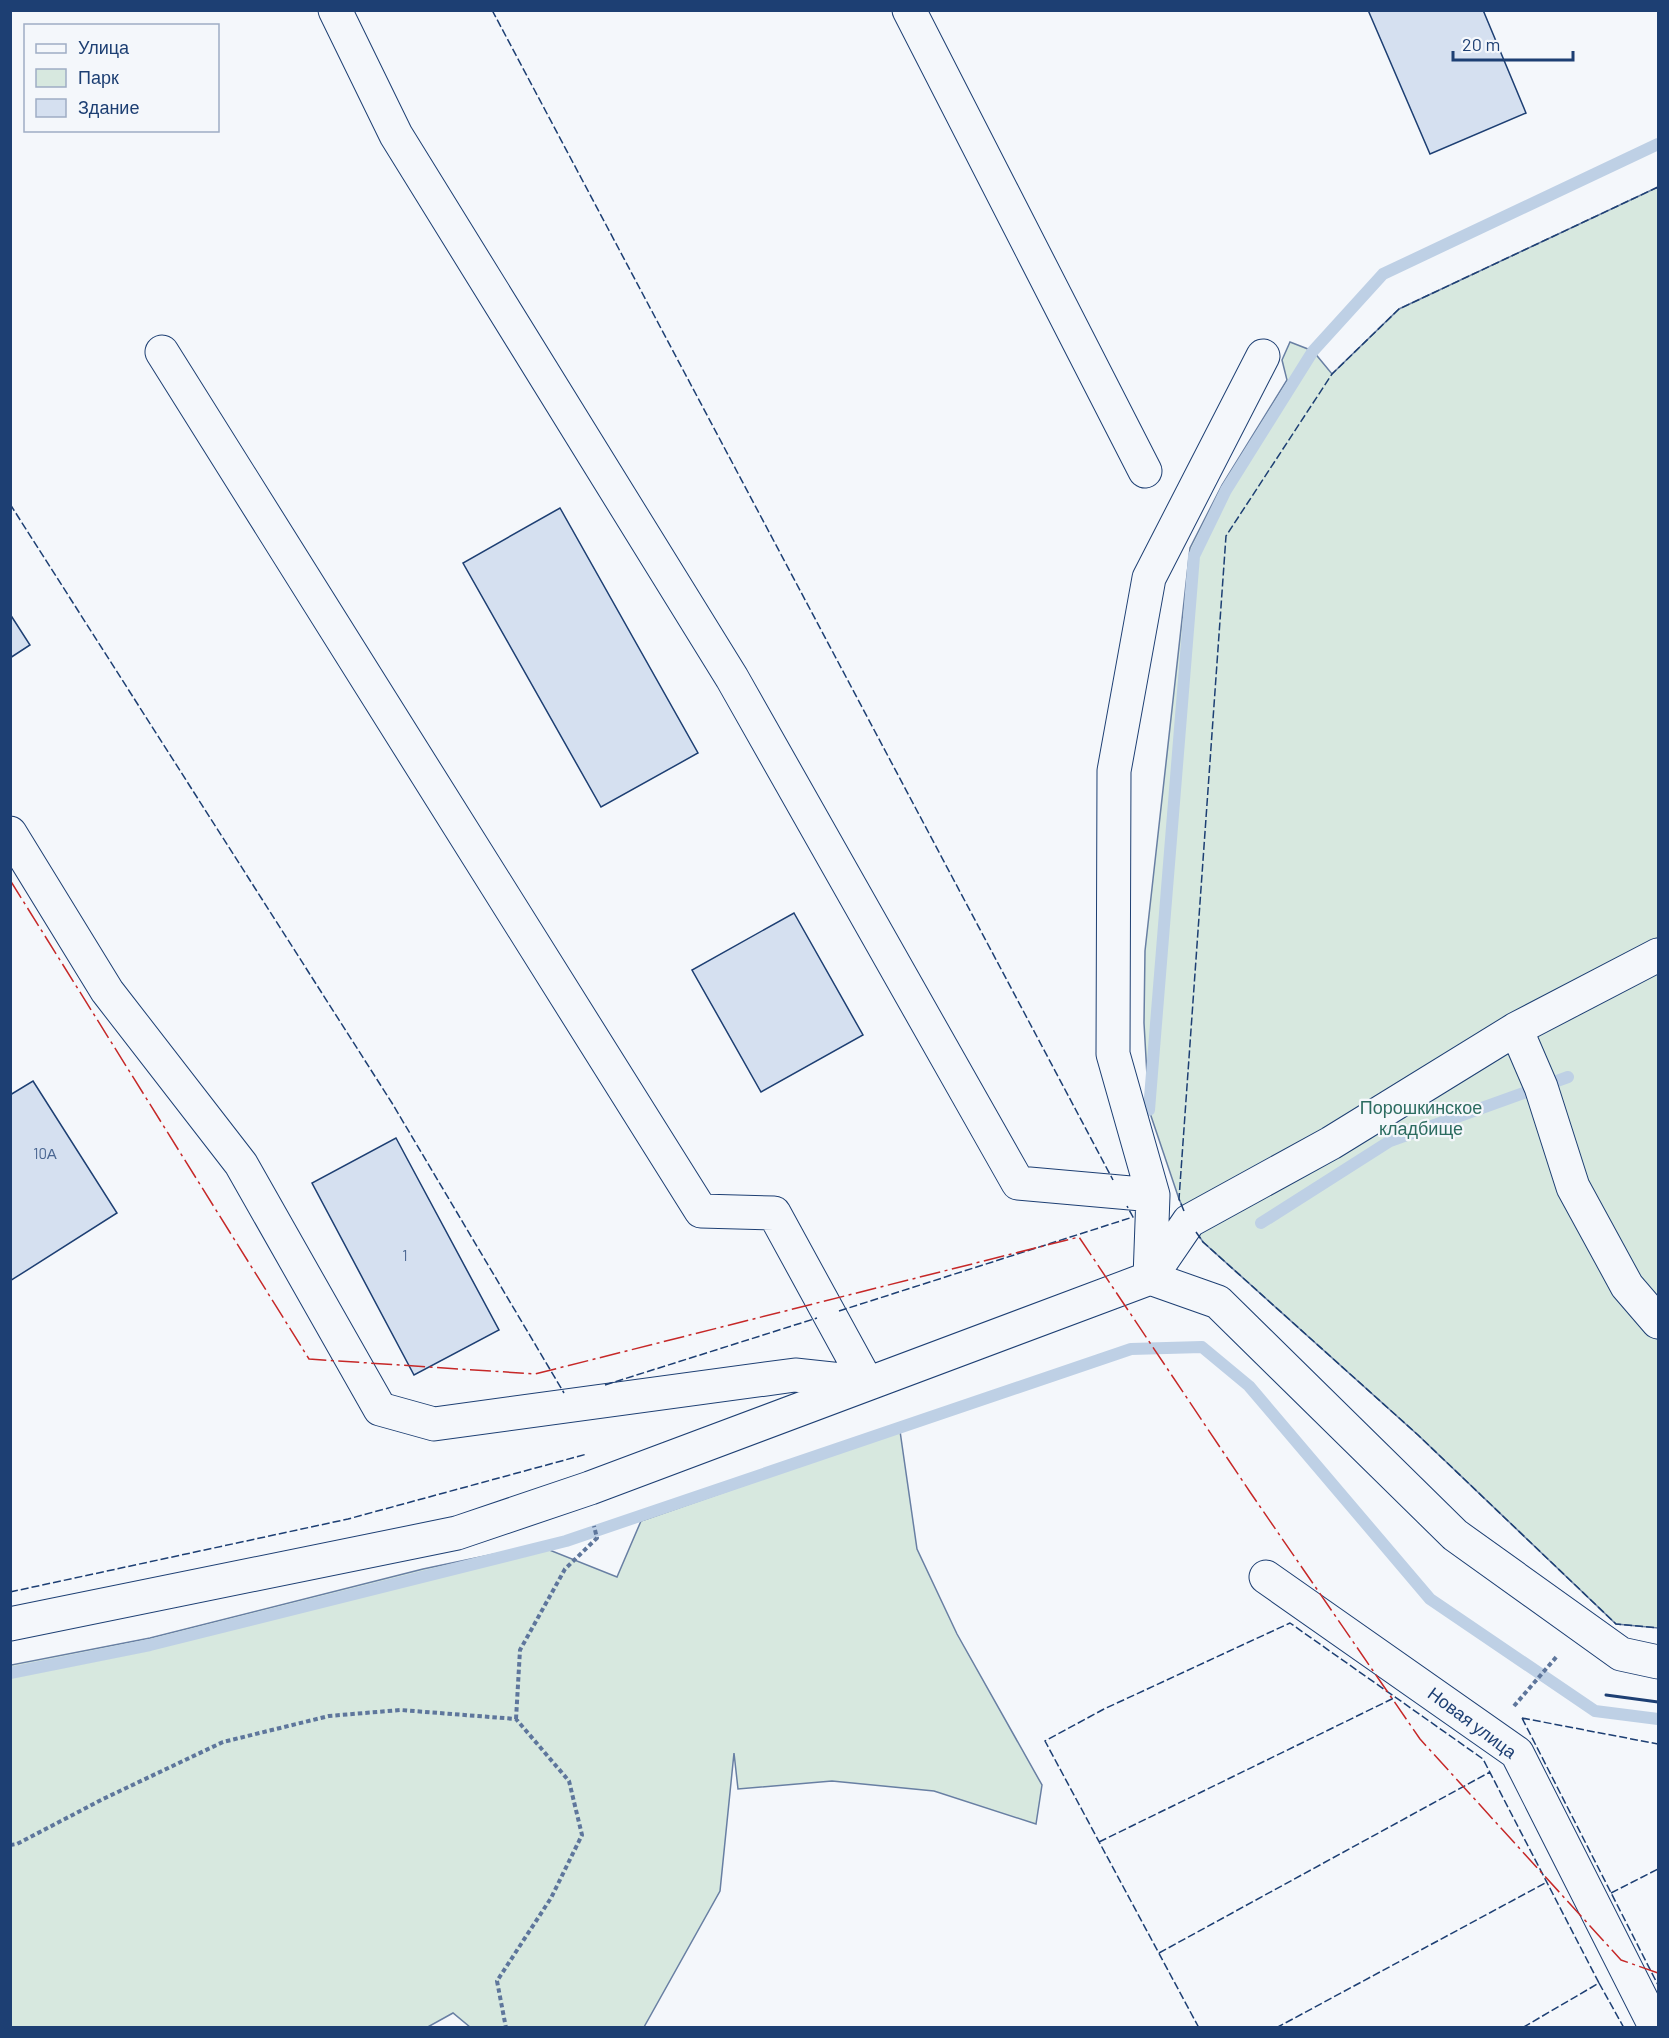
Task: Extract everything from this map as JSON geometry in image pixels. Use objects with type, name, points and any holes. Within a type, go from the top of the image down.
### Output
[{"type":"street","points":[[335,10],[396,135],[732,678],[1018,1183],[1153,1195]]},
{"type":"street","points":[[909,10],[1145,471]]},
{"type":"street","points":[[162,352],[700,1211],[774,1213],[867,1383]]},
{"type":"street","points":[[1150,1278],[1153,1195],[1113,1054],[1114,771],[1149,578],[1263,356]]},
{"type":"street","points":[[10,833],[107,991],[241,1164],[380,1409],[434,1424],[795,1375],[867,1383]]},
{"type":"street","points":[[10,1624],[457,1533],[590,1488],[1150,1278],[1189,1221],[1331,1143],[1516,1029],[1659,955]]},
{"type":"street","points":[[1516,1029],[1541,1087],[1573,1187],[1627,1286],[1659,1322]]},
{"type":"street","points":[[1150,1278],[1218,1302],[1455,1535],[1621,1654],[1659,1662]]},
{"type":"street","name":"Новая улица","points":[[1266,1577],[1517,1753],[1656,2028]]},
{"type":"path","points":[[506,2028],[497,1981],[551,1898],[582,1835],[569,1781],[516,1719],[520,1650],[565,1569],[597,1538],[590,1488]]},
{"type":"path","points":[[1528,1689],[1556,1658]]},
{"type":"path","points":[[10,1845],[223,1742],[319,1718],[400,1710],[516,1719]]},
{"type":"green space","name":"Порошкинское кладбище","points":[[1658,187],[1658,1628],[1616,1624],[1418,1435],[1203,1242],[1189,1221],[1179,1199],[1149,1110],[1144,1023],[1145,951],[1190,548],[1222,485],[1287,380],[1282,360],[1290,342],[1313,351],[1332,374],[1399,309]]},
{"type":"green space","points":[[900,1431],[917,1549],[957,1634],[1042,1785],[1036,1824],[934,1791],[832,1781],[738,1789],[734,1753],[720,1891],[644,2027],[470,2027],[453,2013],[426,2028],[11,2027],[11,1665],[150,1638],[423,1569],[537,1545],[617,1577],[641,1521]]},
{"type":"building","points":[[1368,10],[1483,10],[1526,113],[1430,154]]},
{"type":"building","points":[[560,508],[698,753],[601,807],[463,563]]},
{"type":"building","points":[[10,614],[30,645],[10,658]]},
{"type":"building","points":[[794,913],[863,1035],[761,1092],[692,970]]},
{"type":"building","points":[[33,1081],[117,1213],[10,1281],[10,1095]]},
{"type":"building","points":[[396,1138],[499,1330],[414,1375],[312,1183]]},
{"type":"waterway","points":[[1149,1110],[1194,556],[1226,490],[1313,351],[1383,274],[1658,144]]},
{"type":"waterway","points":[[1261,1223],[1390,1141],[1568,1077]]},
{"type":"waterway","points":[[10,1673],[150,1645],[566,1541],[1131,1349],[1202,1347],[1249,1386],[1430,1599],[1595,1711],[1658,1719]]},
{"type":"fence","points":[[492,10],[1113,1180]]},
{"type":"fence","points":[[1184,1211],[1179,1199],[1226,536],[1332,374],[1399,309],[1658,187]]},
{"type":"fence","points":[[10,504],[392,1103],[564,1393]]},
{"type":"fence","points":[[839,1311],[1133,1217],[1127,1206]]},
{"type":"fence","points":[[1196,1232],[1203,1242],[1418,1435],[1616,1624],[1658,1628]]},
{"type":"fence","points":[[605,1385],[817,1318]]},
{"type":"fence","points":[[10,1592],[348,1519],[587,1454]]},
{"type":"fence","points":[[1199,2028],[1045,1741],[1104,1709],[1290,1623],[1483,1759],[1599,1983],[1522,2028]]},
{"type":"fence","points":[[1099,1842],[1396,1697]]},
{"type":"fence","points":[[1522,1718],[1658,1985]]},
{"type":"fence","points":[[1522,1718],[1658,1744]]},
{"type":"fence","points":[[1159,1953],[1490,1772]]},
{"type":"fence","points":[[1611,1893],[1658,1869]]},
{"type":"fence","points":[[1276,2028],[1547,1882]]},
{"type":"fence","points":[[1599,1983],[1624,2028]]},
{"type":"wall","points":[[1606,1695],[1658,1702]]},
{"type":"power","points":[[10,880],[309,1359],[535,1374],[1079,1237],[1250,1492],[1420,1739],[1621,1960],[1658,1973]]}]
